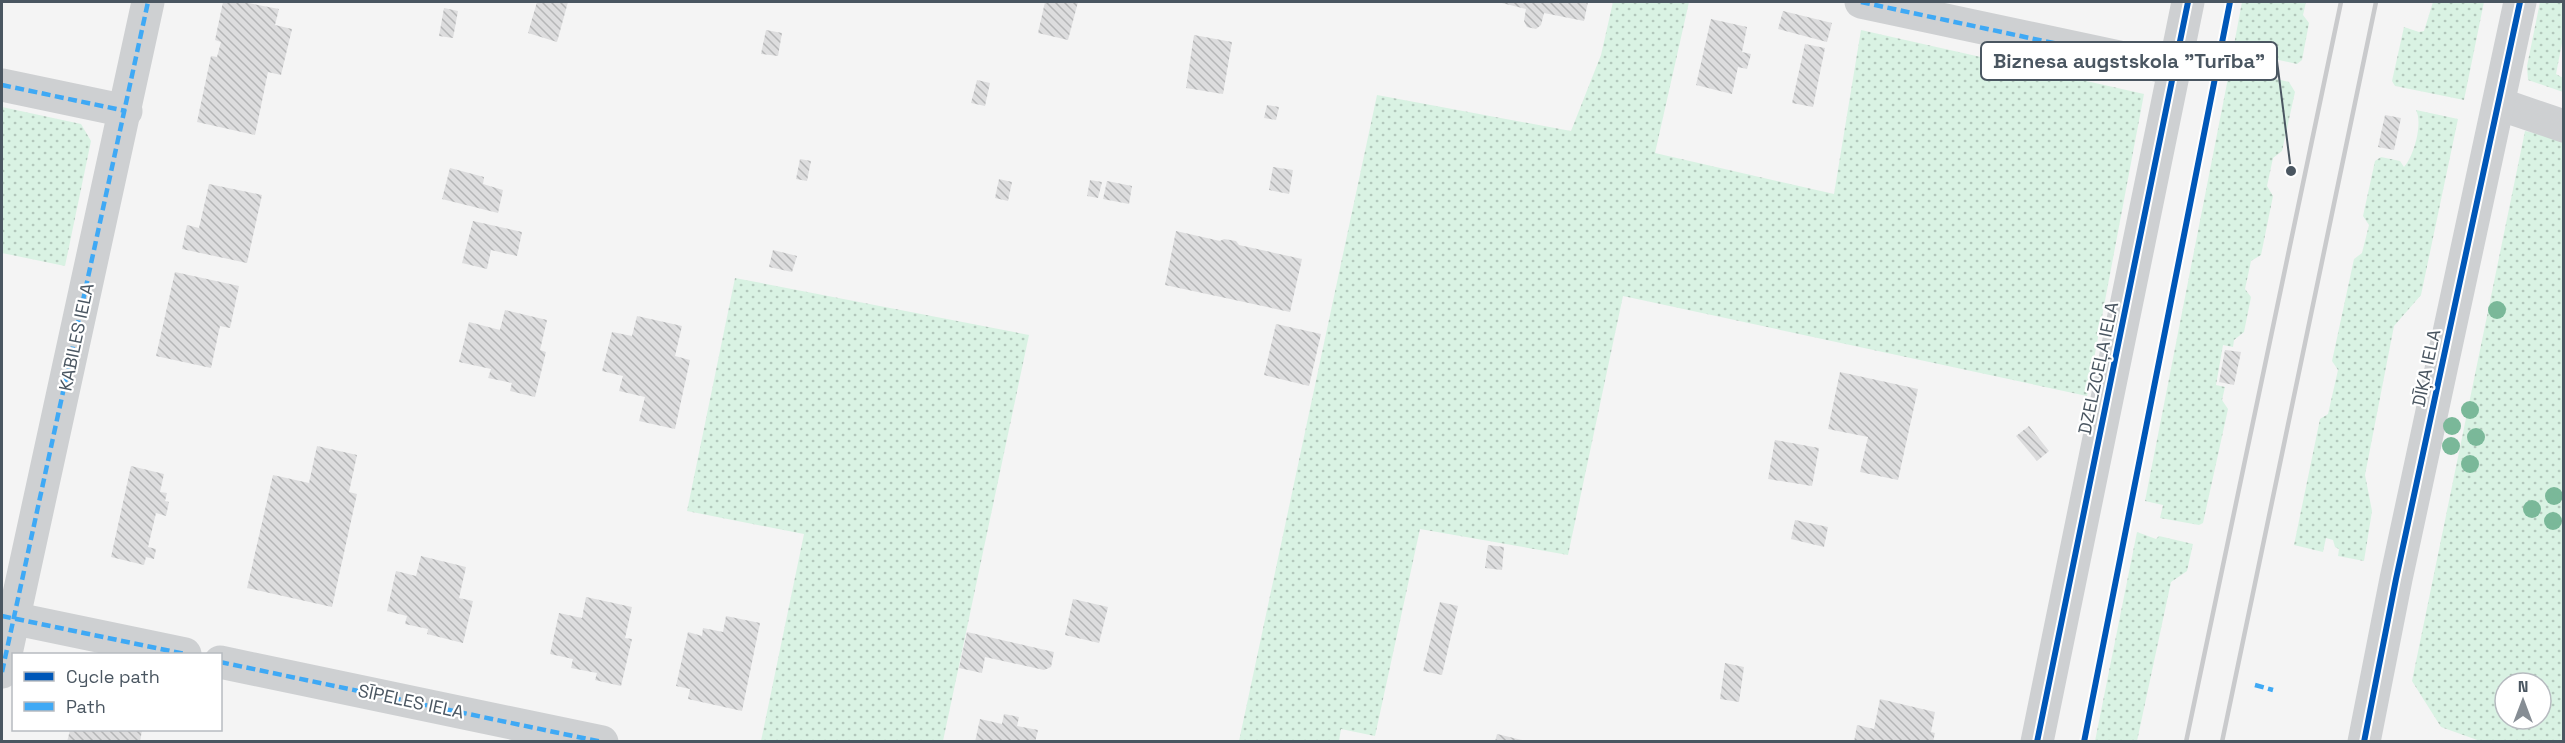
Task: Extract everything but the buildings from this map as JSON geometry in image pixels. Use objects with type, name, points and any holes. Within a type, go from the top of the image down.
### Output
[{"type":"street","name":"KABILES IELA","points":[[2,672],[7,618],[126,111],[148,2]]},
{"type":"street","points":[[1861,2],[2175,69]]},
{"type":"street","name":"DZELZCEĻA IELA","points":[[2037,741],[2188,2]]},
{"type":"street","name":"DĪĶA IELA","points":[[2364,741],[2396,579],[2520,2]]},
{"type":"street","points":[[2,85],[126,111]]},
{"type":"street","points":[[2499,104],[2564,126]]},
{"type":"street","points":[[7,618],[181,653]]},
{"type":"street","name":"SĪPELES IELA","points":[[222,662],[602,741]]},
{"type":"green space","points":[[1613,2],[1689,2],[1655,153],[1834,194],[1861,30],[2144,94],[2087,396],[1623,296],[1568,555],[1420,529],[1375,736],[1341,729],[1339,741],[1239,741],[1377,95],[1571,131],[1601,55]]},
{"type":"green space","points":[[2242,2],[2306,2],[2303,15],[2309,23],[2302,60],[2297,64],[2233,50]]},
{"type":"green space","points":[[2433,2],[2484,2],[2464,100],[2395,86],[2392,81],[2404,27],[2419,32],[2424,31]]},
{"type":"green space","points":[[2540,2],[2563,2],[2563,38],[2556,74],[2563,78],[2563,92],[2528,80],[2527,66]]},
{"type":"green space","points":[[2230,68],[2289,82],[2295,92],[2282,151],[2273,158],[2267,186],[2273,196],[2261,255],[2251,261],[2245,289],[2251,297],[2244,332],[2234,340],[2233,347],[2223,345],[2216,385],[2225,387],[2222,400],[2228,409],[2203,523],[2199,525],[2160,518],[2163,505],[2145,501]]},
{"type":"green space","points":[[2,107],[81,124],[91,141],[65,266],[2,253]]},
{"type":"green space","points":[[2416,110],[2458,119],[2421,295],[2394,326],[2365,475],[2372,511],[2364,561],[2338,556],[2339,549],[2335,547],[2333,540],[2326,538],[2323,552],[2294,545],[2320,419],[2328,414],[2338,370],[2332,361],[2354,259],[2362,253],[2369,225],[2363,216],[2375,161],[2381,157],[2400,161],[2404,167],[2411,155],[2418,131]]},
{"type":"green space","points":[[2525,131],[2564,139],[2563,741],[2480,741],[2441,727],[2412,681]]},
{"type":"green space","points":[[735,278],[1029,335],[943,741],[761,741],[804,534],[687,511]]},
{"type":"green space","points":[[2137,532],[2156,539],[2159,536],[2193,544],[2187,571],[2171,582],[2137,741],[2095,741]]},
{"type":"railway","points":[[2186,742],[2341,2]]},
{"type":"railway","points":[[2222,742],[2376,2]]},
{"type":"marked path","points":[[2,672],[148,2]]},
{"type":"marked path","points":[[1861,2],[2175,69]]},
{"type":"marked path","points":[[2,85],[126,111]]},
{"type":"marked path","points":[[2,616],[180,653]]},
{"type":"marked path","points":[[222,662],[602,742]]},
{"type":"marked path","points":[[2255,685],[2273,690]]},
{"type":"cycle path","points":[[2037,742],[2188,2]]},
{"type":"cycle path","points":[[2084,742],[2230,2]]},
{"type":"cycle path","points":[[2364,742],[2396,579],[2520,2]]},
{"type":"place","name":"Biznesa augstskola \"Turība\"","points":[[2291,171]]}]
